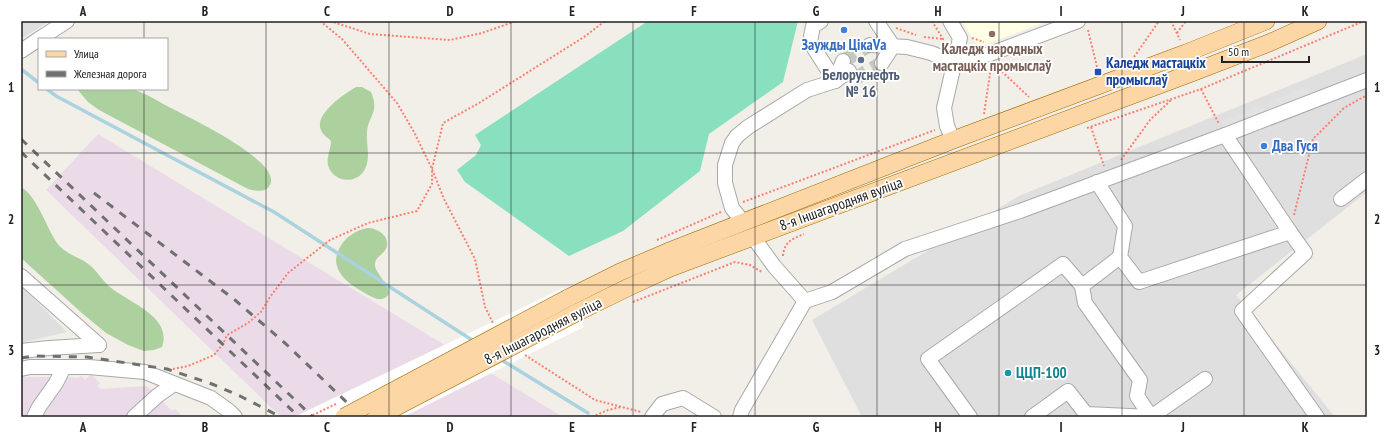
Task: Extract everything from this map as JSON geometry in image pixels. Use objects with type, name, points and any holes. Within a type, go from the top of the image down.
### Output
[{"type":"main road","name":"8-я Іншагародняя вуліца","points":[[377,417],[572,306],[626,270],[667,252],[953,140],[1186,53],[1266,21]]},
{"type":"main road","name":"8-я Іншагародняя вуліца","points":[[344,417],[572,306],[626,288],[670,268],[1202,69],[1269,43],[1318,21]]},
{"type":"main road","points":[[953,140],[961,159]]},
{"type":"main road","points":[[743,222],[753,237]]},
{"type":"street","points":[[41,38],[67,21]]},
{"type":"street","points":[[821,21],[813,26],[810,42],[835,81]]},
{"type":"street","points":[[876,21],[893,46]]},
{"type":"street","points":[[950,21],[960,38],[944,108],[947,126],[953,140]]},
{"type":"street","points":[[893,46],[876,54],[893,46],[907,47],[931,53],[954,62],[990,54],[1083,25]]},
{"type":"street","points":[[21,51],[38,40]]},
{"type":"street","points":[[743,222],[732,208],[725,183],[725,164],[732,143],[737,136],[748,127],[807,90],[835,81],[849,71]]},
{"type":"street","points":[[740,417],[742,410],[805,301],[832,292],[905,249],[1020,211],[1225,135],[1367,80]]},
{"type":"street","points":[[1225,135],[1305,253],[1242,311],[1317,417]]},
{"type":"street","points":[[1341,199],[1367,179]]},
{"type":"street","points":[[1082,286],[1120,257],[1125,226],[1103,180]]},
{"type":"street","points":[[1120,257],[1139,282],[1290,232]]},
{"type":"street","points":[[753,237],[774,266],[805,301]]},
{"type":"street","points":[[970,417],[928,359],[1063,264],[1082,286],[1085,303],[1140,380],[1137,396],[1151,417]]},
{"type":"street","points":[[21,276],[99,345],[21,351]]},
{"type":"street","points":[[21,369],[30,367],[89,366],[144,372],[211,398],[235,417]]},
{"type":"street","points":[[34,417],[56,383],[64,367]]},
{"type":"street","points":[[1032,417],[1068,391],[1086,414],[1151,417],[1205,379]]},
{"type":"street","points":[[134,417],[157,396],[174,384]]},
{"type":"street","points":[[652,416],[662,404],[683,398],[714,417]]},
{"type":"path","points":[[320,21],[342,39],[397,103],[414,132],[432,169],[444,199],[475,259],[486,307],[495,327]]},
{"type":"path","points":[[330,21],[370,34],[450,40],[482,33],[516,21]]},
{"type":"path","points":[[167,369],[188,366],[214,355],[223,344],[227,335],[261,312],[288,273],[330,240],[368,222],[417,211],[432,184],[432,169],[443,123],[479,103],[584,37],[605,21]]},
{"type":"path","points":[[932,21],[943,39]]},
{"type":"path","points":[[1132,60],[1159,21]]},
{"type":"path","points":[[1171,21],[1182,42]]},
{"type":"path","points":[[1177,33],[1186,21]]},
{"type":"path","points":[[1103,180],[1091,127],[1201,89],[1364,21]]},
{"type":"path","points":[[1083,25],[1098,72]]},
{"type":"path","points":[[890,26],[916,35]]},
{"type":"path","points":[[923,37],[943,39],[970,37],[988,43]]},
{"type":"path","points":[[991,113],[984,115],[992,62],[1030,98],[1024,100]]},
{"type":"path","points":[[1201,89],[1225,135]]},
{"type":"path","points":[[1290,232],[1313,139],[1344,108],[1367,95]]},
{"type":"path","points":[[1120,160],[1150,120],[1172,99]]},
{"type":"path","points":[[632,302],[735,262],[750,265],[763,273],[783,261],[785,246],[789,240],[810,232]]},
{"type":"path","points":[[521,352],[595,400],[652,416]]},
{"type":"path","points":[[592,417],[608,410],[622,407]]},
{"type":"shaded area","points":[[21,21],[50,21],[23,38],[21,37]]},
{"type":"shaded area","name":"Каледж народных мастацкіх промыслаў","points":[[962,21],[1048,21],[978,47]]},
{"type":"shaded area","points":[[1367,54],[1367,192],[1236,295],[1335,417],[862,417],[812,320],[1019,196]]},
{"type":"shaded area","points":[[1306,87],[1312,94],[1270,112],[1269,102]]},
{"type":"shaded area","points":[[1258,106],[1267,113],[1225,130],[1221,122]]},
{"type":"shaded area","points":[[98,134],[563,417],[281,417],[46,190]]},
{"type":"shaded area","points":[[21,286],[67,332],[21,343]]},
{"type":"shaded area","points":[[91,374],[100,383],[97,386],[101,389],[147,386],[172,411],[175,409],[183,417],[21,417],[21,377],[78,378],[81,376],[85,380]]},
{"type":"green space","points":[[648,21],[798,21],[783,82],[709,134],[700,171],[623,231],[569,256],[465,182],[457,170],[476,155],[481,145],[475,135]]},
{"type":"green space","points":[[356,87],[362,87],[371,92],[374,105],[368,127],[368,160],[365,169],[357,178],[345,180],[335,175],[328,165],[331,141],[322,131],[320,124],[326,111],[331,105],[344,94]]},
{"type":"green space","points":[[78,90],[135,90],[140,92],[212,129],[230,140],[260,162],[269,172],[271,182],[265,190],[261,191],[248,189],[99,110],[88,102]]},
{"type":"green space","points":[[21,187],[27,191],[37,204],[53,236],[61,247],[92,267],[110,287],[137,304],[155,318],[161,327],[164,336],[162,347],[144,351],[128,345],[106,333],[21,258]]},
{"type":"green space","points":[[367,228],[375,229],[382,233],[387,242],[386,249],[375,263],[376,270],[386,284],[389,293],[387,297],[382,299],[372,297],[351,284],[341,275],[336,263],[339,249],[344,241],[354,233]]},
{"type":"pier","points":[[563,288],[584,327],[403,417],[294,417]]},
{"type":"waterway","points":[[21,69],[38,82]]},
{"type":"waterway","points":[[48,90],[56,96],[274,212],[475,342]]},
{"type":"waterway","points":[[500,359],[588,413]]},
{"type":"tunnel","points":[[843,61],[870,45]]},
{"type":"tunnel","points":[[854,79],[882,63]]},
{"type":"railway","points":[[21,139],[313,417]]},
{"type":"railway","points":[[21,152],[299,417]]},
{"type":"railway","points":[[94,193],[235,300],[286,344],[362,417]]},
{"type":"railway","points":[[21,358],[34,356],[87,357],[167,369],[212,384],[240,396],[281,417]]},
{"type":"place","name":"Заужды ЦікаVа","points":[[844,30]]},
{"type":"place","name":"Каледж народных мастацкіх промыслаў","points":[[992,34]]},
{"type":"place","name":"Белоруснефть № 16","points":[[861,60]]},
{"type":"place","name":"Каледж мастацкіх промыслаў","points":[[1098,72]]},
{"type":"place","name":"Два Гуся","points":[[1264,146]]},
{"type":"place","name":"ЦЦП-100","points":[[1008,373]]}]
